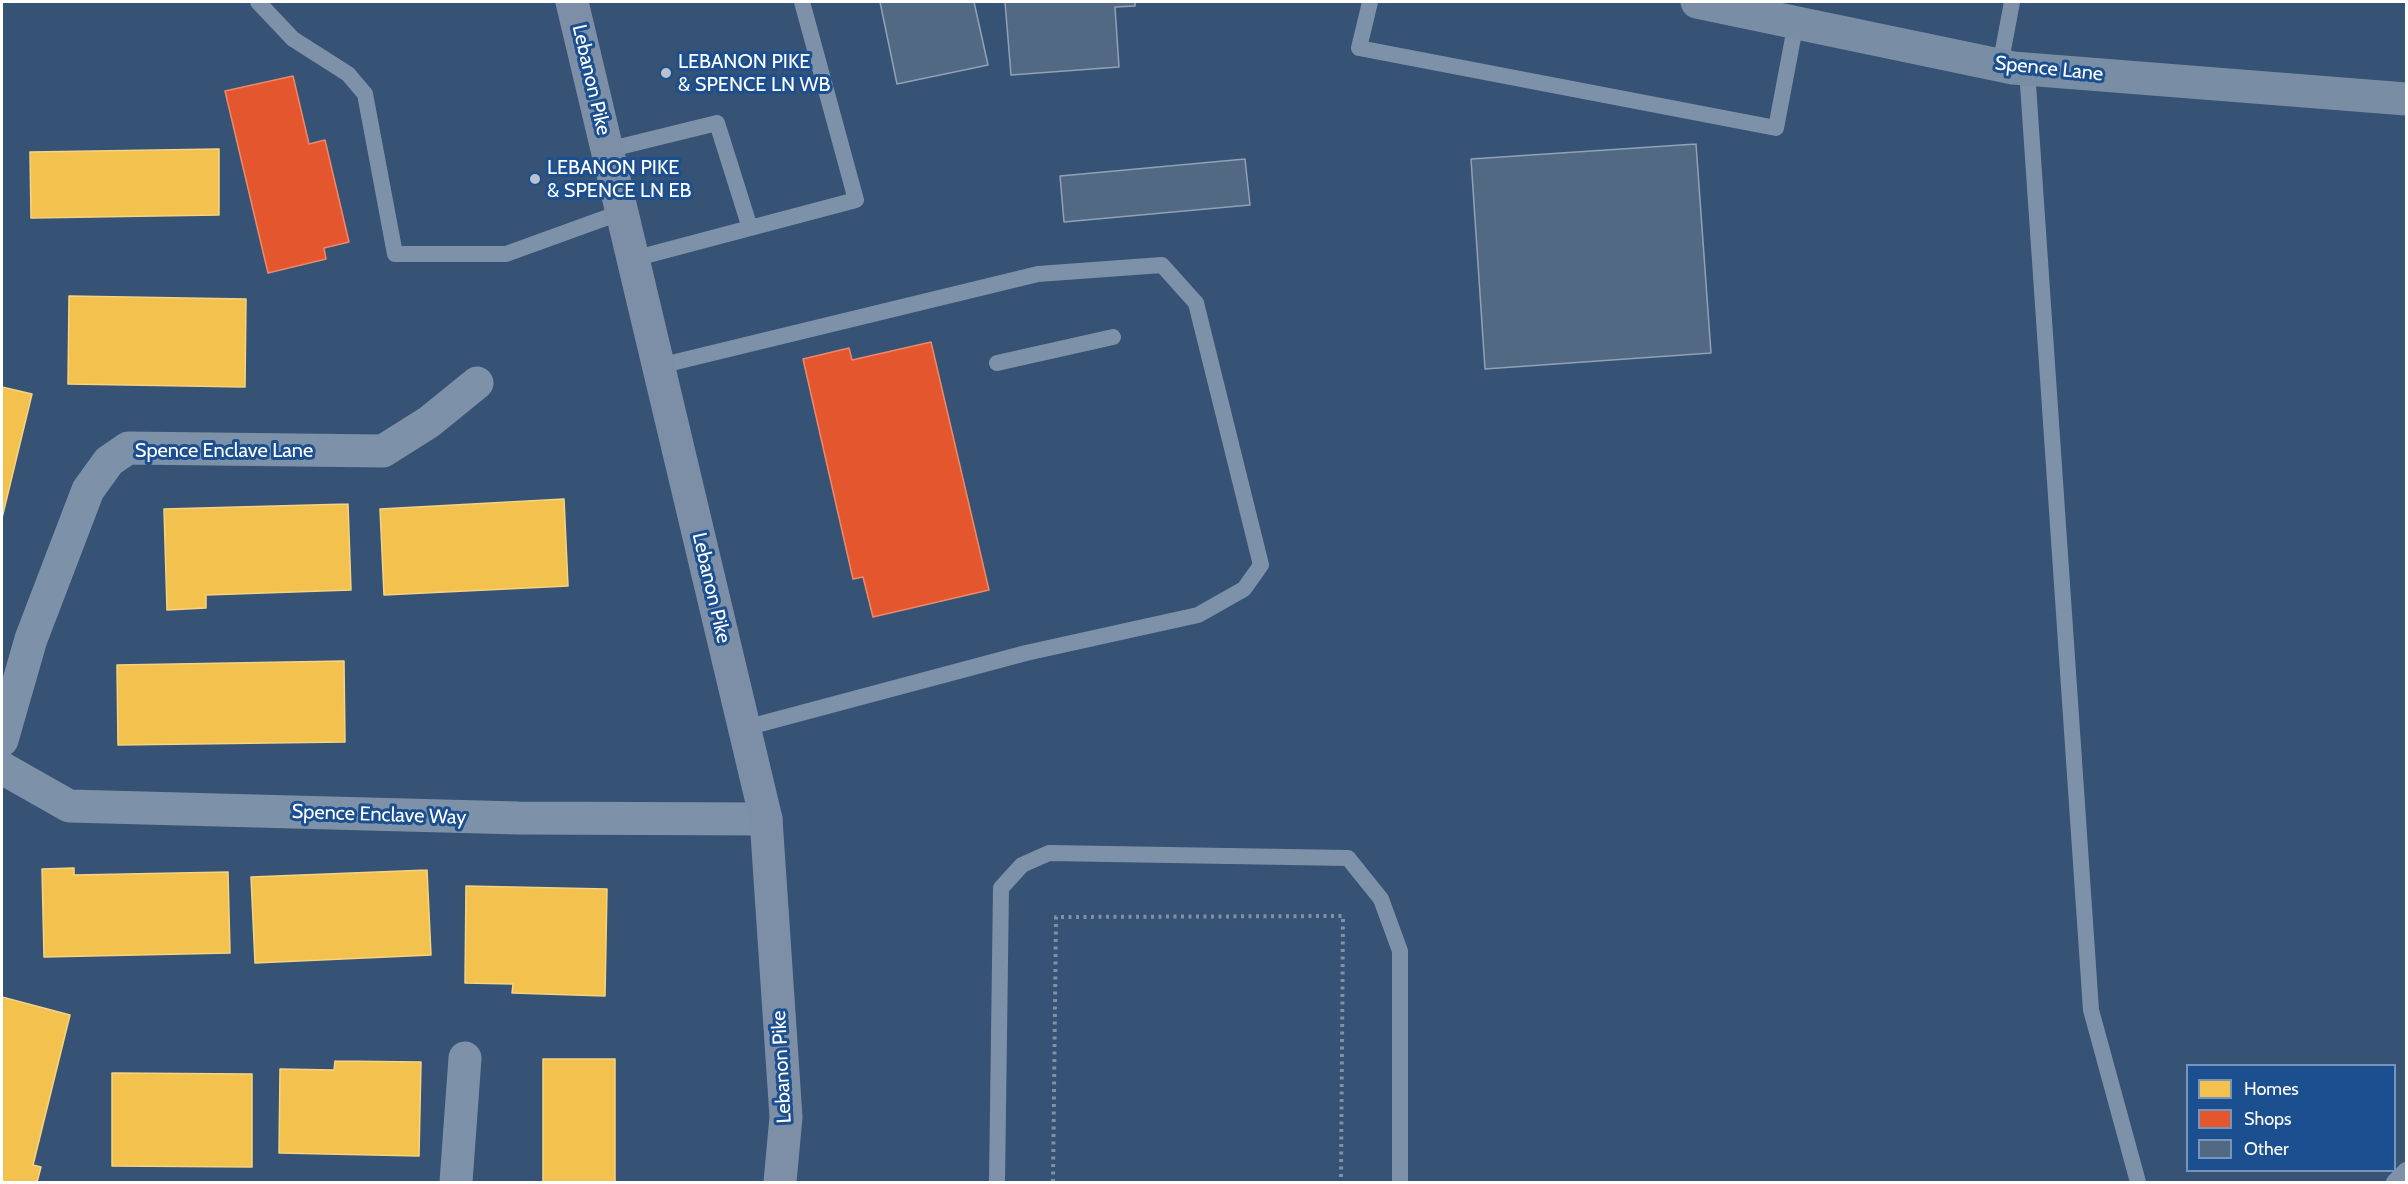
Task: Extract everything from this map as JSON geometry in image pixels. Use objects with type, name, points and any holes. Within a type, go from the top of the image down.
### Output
[{"type":"main road","name":"Lebanon Pike","points":[[572,2],[766,819],[786,1117],[780,1182]]},
{"type":"main road","name":"Spence Lane","points":[[1697,2],[2013,68],[2406,99]]},
{"type":"street","name":"Spence Enclave Lane","points":[[2,740],[31,639],[88,490],[109,461],[129,448],[382,451],[429,422],[477,383]]},
{"type":"street","name":"Spence Enclave Way","points":[[2,768],[69,806],[518,818],[766,819]]},
{"type":"street","points":[[456,1182],[465,1058]]},
{"type":"lane","points":[[258,2],[293,39],[348,74],[366,94],[395,254],[506,254],[622,212]]},
{"type":"lane","points":[[633,259],[856,200],[802,2]]},
{"type":"lane","points":[[1370,2],[1359,48],[1776,128],[1796,22]]},
{"type":"lane","points":[[2012,2],[2013,68],[2091,1010],[2138,1182]]},
{"type":"lane","points":[[607,150],[717,123],[750,228]]},
{"type":"lane","points":[[659,366],[1038,274],[1162,265],[1196,303],[1262,565],[1244,589],[1198,615],[1026,653],[745,728]]},
{"type":"lane","points":[[997,363],[1113,337]]},
{"type":"lane","points":[[998,1182],[1001,888],[1022,865],[1049,853],[1348,858],[1381,898],[1400,951],[1400,1182]]},
{"type":"lane","points":[[2394,1182],[2406,1170]]},
{"type":"path","points":[[1053,1182],[1056,917],[1343,916],[1341,1182]]},
{"type":"building: Homes","points":[[219,149],[219,215],[31,218],[30,152]]},
{"type":"building: Homes","points":[[69,296],[246,299],[245,387],[68,384]]},
{"type":"building: Homes","points":[[2,387],[32,394],[2,518]]},
{"type":"building: Homes","points":[[564,499],[568,586],[384,595],[380,509]]},
{"type":"building: Homes","points":[[348,504],[351,590],[206,595],[206,608],[167,610],[164,509]]},
{"type":"building: Homes","points":[[344,661],[345,742],[118,745],[117,665]]},
{"type":"building: Homes","points":[[74,868],[74,875],[228,872],[230,953],[44,957],[42,869]]},
{"type":"building: Homes","points":[[427,870],[431,955],[255,963],[251,877]]},
{"type":"building: Homes","points":[[466,886],[607,889],[605,996],[512,993],[513,984],[465,983]]},
{"type":"building: Homes","points":[[2,997],[70,1015],[33,1165],[41,1167],[37,1182],[2,1182]]},
{"type":"building: Homes","points":[[543,1059],[615,1059],[615,1182],[543,1182]]},
{"type":"building: Homes","points":[[335,1061],[421,1062],[419,1156],[279,1153],[280,1069],[334,1070]]},
{"type":"building: Homes","points":[[112,1073],[252,1074],[252,1167],[112,1166]]},
{"type":"building: Shops","points":[[293,76],[309,144],[325,140],[349,242],[324,248],[326,259],[268,273],[225,91]]},
{"type":"building: Shops","points":[[931,342],[989,590],[873,617],[863,577],[853,579],[803,359],[849,348],[852,360]]},
{"type":"building: Other","points":[[880,2],[974,2],[988,65],[897,84]]},
{"type":"building: Other","points":[[1005,2],[1135,2],[1135,6],[1115,7],[1119,67],[1011,75]]},
{"type":"building: Other","points":[[1696,144],[1711,353],[1485,369],[1471,159]]},
{"type":"building: Other","points":[[1245,159],[1250,205],[1064,222],[1060,176]]},
{"type":"place","name":"LEBANON PIKE & SPENCE LN WB","points":[[666,73]]},
{"type":"place","name":"LEBANON PIKE & SPENCE LN EB","points":[[535,179]]}]
